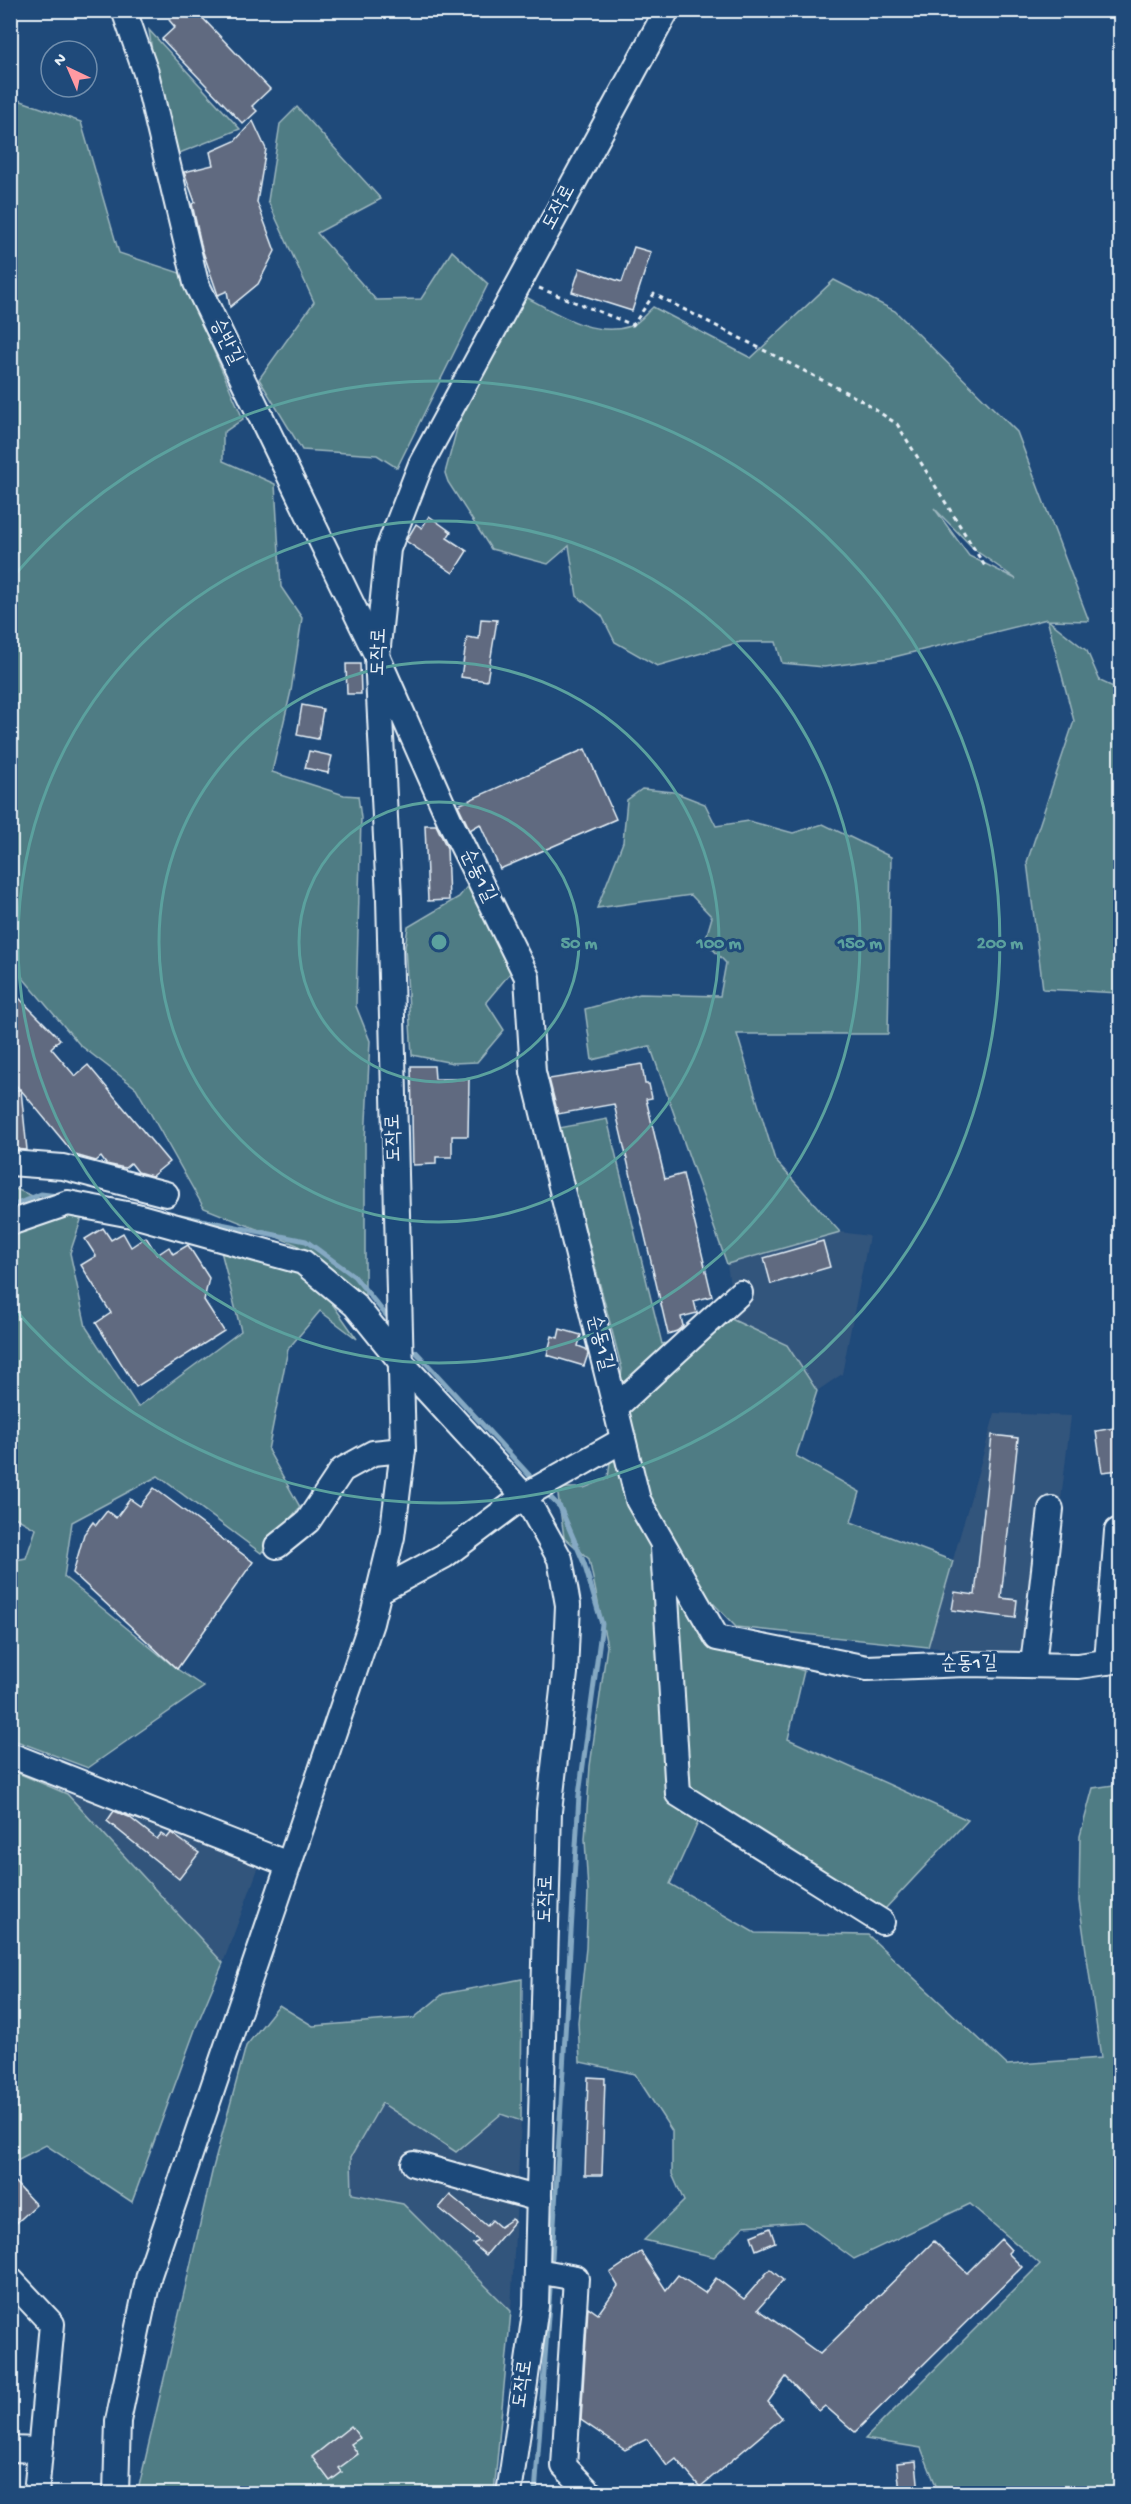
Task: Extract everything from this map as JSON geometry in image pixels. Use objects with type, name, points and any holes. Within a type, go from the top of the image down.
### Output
[{"type":"street","name":"승반길","points":[[124,10],[146,73],[196,282],[377,656]]},
{"type":"street","name":"도작로","points":[[116,2493],[118,2421],[149,2275],[371,1623],[392,1537],[403,1450],[388,898],[377,656],[388,549],[421,464],[667,10]]},
{"type":"street","name":"순동1길","points":[[377,656],[450,821],[527,977],[533,1072],[638,1500],[717,1638],[867,1668],[965,1664],[1078,1666],[1114,1661]]},
{"type":"street","points":[[10,1163],[63,1167],[166,1194]]},
{"type":"street","points":[[10,1223],[68,1203],[138,1216],[303,1262],[355,1305],[401,1362]]},
{"type":"street","points":[[615,1408],[740,1293]]},
{"type":"street","name":"도작로","points":[[401,1362],[524,1496],[560,1558],[568,1605],[565,1672],[549,1811],[536,2306],[509,2493]]},
{"type":"street","points":[[379,1591],[444,1556],[524,1496],[623,1440]]},
{"type":"street","points":[[277,1546],[308,1521],[342,1470],[373,1453],[403,1450]]},
{"type":"street","points":[[1033,1665],[1051,1509]]},
{"type":"street","points":[[1114,1661],[1117,1531]]},
{"type":"street","points":[[663,1542],[678,1794],[882,1922]]},
{"type":"street","points":[[10,1755],[288,1864]]},
{"type":"street","points":[[414,2164],[538,2199]]},
{"type":"street","points":[[537,2271],[576,2278],[564,2466],[591,2493]]},
{"type":"street","points":[[10,2279],[52,2324],[36,2493]]},
{"type":"street","points":[[10,2449],[40,2450]]},
{"type":"path","points":[[521,281],[633,325],[654,294],[859,399],[897,424],[986,568]]},
{"type":"path","points":[[10,868],[16,869]]},
{"type":"shaded area","points":[[840,1232],[869,1236],[842,1374],[817,1391],[787,1345],[729,1318],[734,1313],[727,1264]]},
{"type":"shaded area","points":[[995,1413],[1071,1416],[1042,1659],[928,1647]]},
{"type":"shaded area","points":[[82,1793],[259,1866],[223,1963],[67,1794]]},
{"type":"shaded area","points":[[382,2103],[456,2152],[501,2113],[521,2121],[511,2311],[403,2204],[352,2194],[351,2157]]},
{"type":"green space","points":[[149,30],[240,129],[167,158]]},
{"type":"green space","points":[[10,97],[81,122],[119,253],[180,273],[243,419],[223,433],[223,461],[275,484],[281,587],[302,618],[291,691],[272,772],[344,795],[358,796],[361,818],[356,1006],[370,1041],[365,1141],[365,1300],[297,1245],[204,1208],[136,1088],[80,1045],[11,964]]},
{"type":"green space","points":[[297,107],[381,199],[317,233],[376,300],[421,299],[452,251],[488,284],[397,468],[377,455],[302,450],[259,379],[314,302],[268,201],[280,124]]},
{"type":"green space","points":[[834,280],[895,311],[1017,432],[1089,621],[1048,620],[1087,651],[1100,681],[1120,690],[1120,993],[1043,989],[1027,862],[1074,721],[1047,619],[890,658],[824,667],[782,663],[776,642],[740,642],[657,666],[615,642],[602,616],[577,596],[569,546],[548,564],[491,549],[448,482],[445,473],[464,403],[520,294],[573,321],[602,329],[631,326],[653,307],[751,358]],"holes":[[[934,508],[975,550],[1016,579],[969,556]]]},
{"type":"green space","points":[[642,789],[674,792],[705,804],[716,826],[749,821],[793,833],[823,824],[891,857],[888,1034],[737,1034],[775,1160],[840,1232],[727,1264],[650,1046],[592,1060],[585,1009],[640,994],[720,996],[726,963],[705,941],[712,917],[691,895],[597,908],[623,842],[627,800]]},
{"type":"green space","points":[[469,884],[504,948],[511,972],[486,1002],[504,1030],[477,1062],[453,1063],[412,1055],[405,947],[408,927],[459,897]]},
{"type":"green space","points":[[607,1119],[662,1344],[708,1335],[729,1318],[787,1345],[817,1391],[796,1456],[860,1492],[851,1522],[953,1561],[928,1647],[736,1627],[714,1604],[701,1637],[804,1671],[788,1739],[968,1820],[884,1910],[675,1802],[700,1818],[670,1884],[755,1933],[868,1935],[1007,2065],[1101,2058],[1079,1901],[1080,1836],[1093,1788],[1120,1784],[1120,2493],[939,2493],[921,2448],[865,2439],[1040,2264],[970,2204],[854,2259],[803,2222],[744,2226],[714,2257],[644,2240],[684,2201],[672,2174],[672,2131],[635,2074],[580,2062],[578,2022],[586,1948],[588,1891],[585,1839],[590,1766],[607,1646],[589,1559],[564,1537],[557,1488],[584,1488],[608,1478],[622,1369],[559,1128]]},
{"type":"green space","points":[[11,1187],[82,1217],[70,1253],[86,1327],[138,1407],[241,1331],[220,1247],[303,1262],[357,1339],[320,1311],[288,1349],[268,1450],[300,1507],[261,1553],[158,1476],[72,1522],[64,1577],[177,1669],[204,1687],[88,1768],[11,1739],[10,1561],[26,1558],[36,1529],[11,1515]]},
{"type":"green space","points":[[11,1770],[67,1794],[223,1963],[196,2027],[132,2202],[46,2145],[13,2162],[11,2159]]},
{"type":"green space","points":[[522,1979],[521,2121],[501,2114],[456,2152],[382,2103],[351,2157],[352,2194],[403,2204],[511,2311],[494,2493],[139,2494],[213,2168],[246,2046],[279,2005],[313,2026],[414,2018],[443,1994]]},
{"type":"building","points":[[180,10],[195,10],[270,89],[252,106],[257,111],[243,124],[162,39],[175,27],[169,20]]},
{"type":"building","points":[[253,121],[266,149],[257,202],[275,251],[258,284],[230,307],[227,291],[218,295],[202,249],[192,204],[195,202],[184,172],[213,165],[210,152],[235,141]]},
{"type":"building","points":[[634,247],[651,252],[632,311],[572,292],[580,268],[622,282]]},
{"type":"building","points":[[429,516],[451,532],[447,538],[467,551],[453,573],[406,541],[416,524],[422,528]]},
{"type":"building","points":[[481,619],[497,620],[487,681],[461,677],[467,637],[479,639]]},
{"type":"building","points":[[346,664],[360,664],[361,694],[347,694]]},
{"type":"building","points":[[302,705],[323,709],[318,739],[297,735]]},
{"type":"building","points":[[585,749],[616,819],[500,869],[480,824],[470,830],[458,805]]},
{"type":"building","points":[[309,751],[332,756],[328,773],[305,768]]},
{"type":"building","points":[[425,825],[436,825],[447,848],[449,900],[428,901]]},
{"type":"building","points":[[10,989],[60,1039],[51,1048],[75,1076],[88,1065],[169,1162],[152,1176],[138,1172],[131,1163],[125,1168],[106,1164],[101,1157],[96,1161],[75,1155],[21,1090],[27,1150],[12,1149],[10,1090],[20,1090],[10,1078]]},
{"type":"building","points":[[642,1064],[645,1084],[649,1084],[652,1098],[646,1099],[665,1179],[683,1174],[712,1296],[694,1301],[697,1313],[681,1317],[683,1326],[668,1334],[614,1104],[558,1114],[549,1079]]},
{"type":"building","points":[[411,1066],[434,1066],[435,1079],[469,1079],[468,1136],[452,1136],[452,1157],[436,1157],[436,1164],[413,1165]]},
{"type":"building","points":[[103,1228],[111,1240],[123,1233],[131,1247],[146,1237],[157,1255],[169,1247],[173,1254],[188,1245],[209,1278],[204,1300],[224,1331],[136,1387],[96,1323],[111,1313],[81,1265],[96,1256],[85,1239]]},
{"type":"building","points":[[823,1241],[830,1267],[771,1284],[764,1258]]},
{"type":"building","points":[[560,1329],[581,1335],[578,1346],[586,1349],[588,1354],[584,1366],[547,1355],[552,1336],[558,1338]]},
{"type":"building","points":[[1120,1427],[1120,1470],[1102,1472],[1096,1431]]},
{"type":"building","points":[[992,1435],[1018,1438],[1001,1598],[1017,1600],[1015,1618],[952,1610],[955,1592],[975,1595]]},
{"type":"building","points":[[154,1488],[253,1562],[177,1669],[73,1573],[84,1534],[93,1522],[96,1525],[107,1511],[116,1518],[130,1499],[140,1506]]},
{"type":"building","points":[[114,1811],[129,1817],[157,1839],[161,1834],[167,1838],[171,1833],[199,1853],[179,1879],[107,1821]]},
{"type":"building","points":[[588,2077],[605,2078],[602,2175],[585,2175]]},
{"type":"building","points":[[10,2177],[36,2205],[10,2229]]},
{"type":"building","points":[[450,2195],[487,2226],[492,2220],[500,2227],[512,2219],[514,2222],[486,2255],[473,2244],[479,2241],[439,2208]]},
{"type":"building","points":[[770,2228],[775,2242],[756,2250],[751,2236]]},
{"type":"building","points":[[1001,2239],[1011,2250],[1008,2253],[1022,2267],[855,2432],[825,2406],[819,2411],[786,2377],[768,2402],[782,2418],[700,2487],[676,2459],[667,2466],[647,2439],[625,2450],[581,2420],[588,2307],[598,2314],[618,2286],[610,2273],[641,2252],[666,2290],[678,2275],[705,2293],[716,2278],[744,2299],[770,2269],[783,2280],[758,2309],[820,2354],[934,2241],[967,2273]]},
{"type":"building","points":[[351,2426],[360,2438],[351,2444],[358,2454],[339,2468],[342,2472],[330,2481],[312,2457]]},
{"type":"building","points":[[916,2461],[919,2493],[900,2493],[897,2463]]},
{"type":"waterway","points":[[12,1206],[41,1194],[58,1196]]},
{"type":"waterway","points":[[171,1214],[306,1241],[354,1276],[386,1315]]},
{"type":"waterway","points":[[416,1352],[529,1475]]},
{"type":"waterway","points":[[551,1498],[560,1507],[584,1563],[602,1624],[579,1795],[552,2258]]},
{"type":"waterway","points":[[535,2494],[550,2289]]}]
